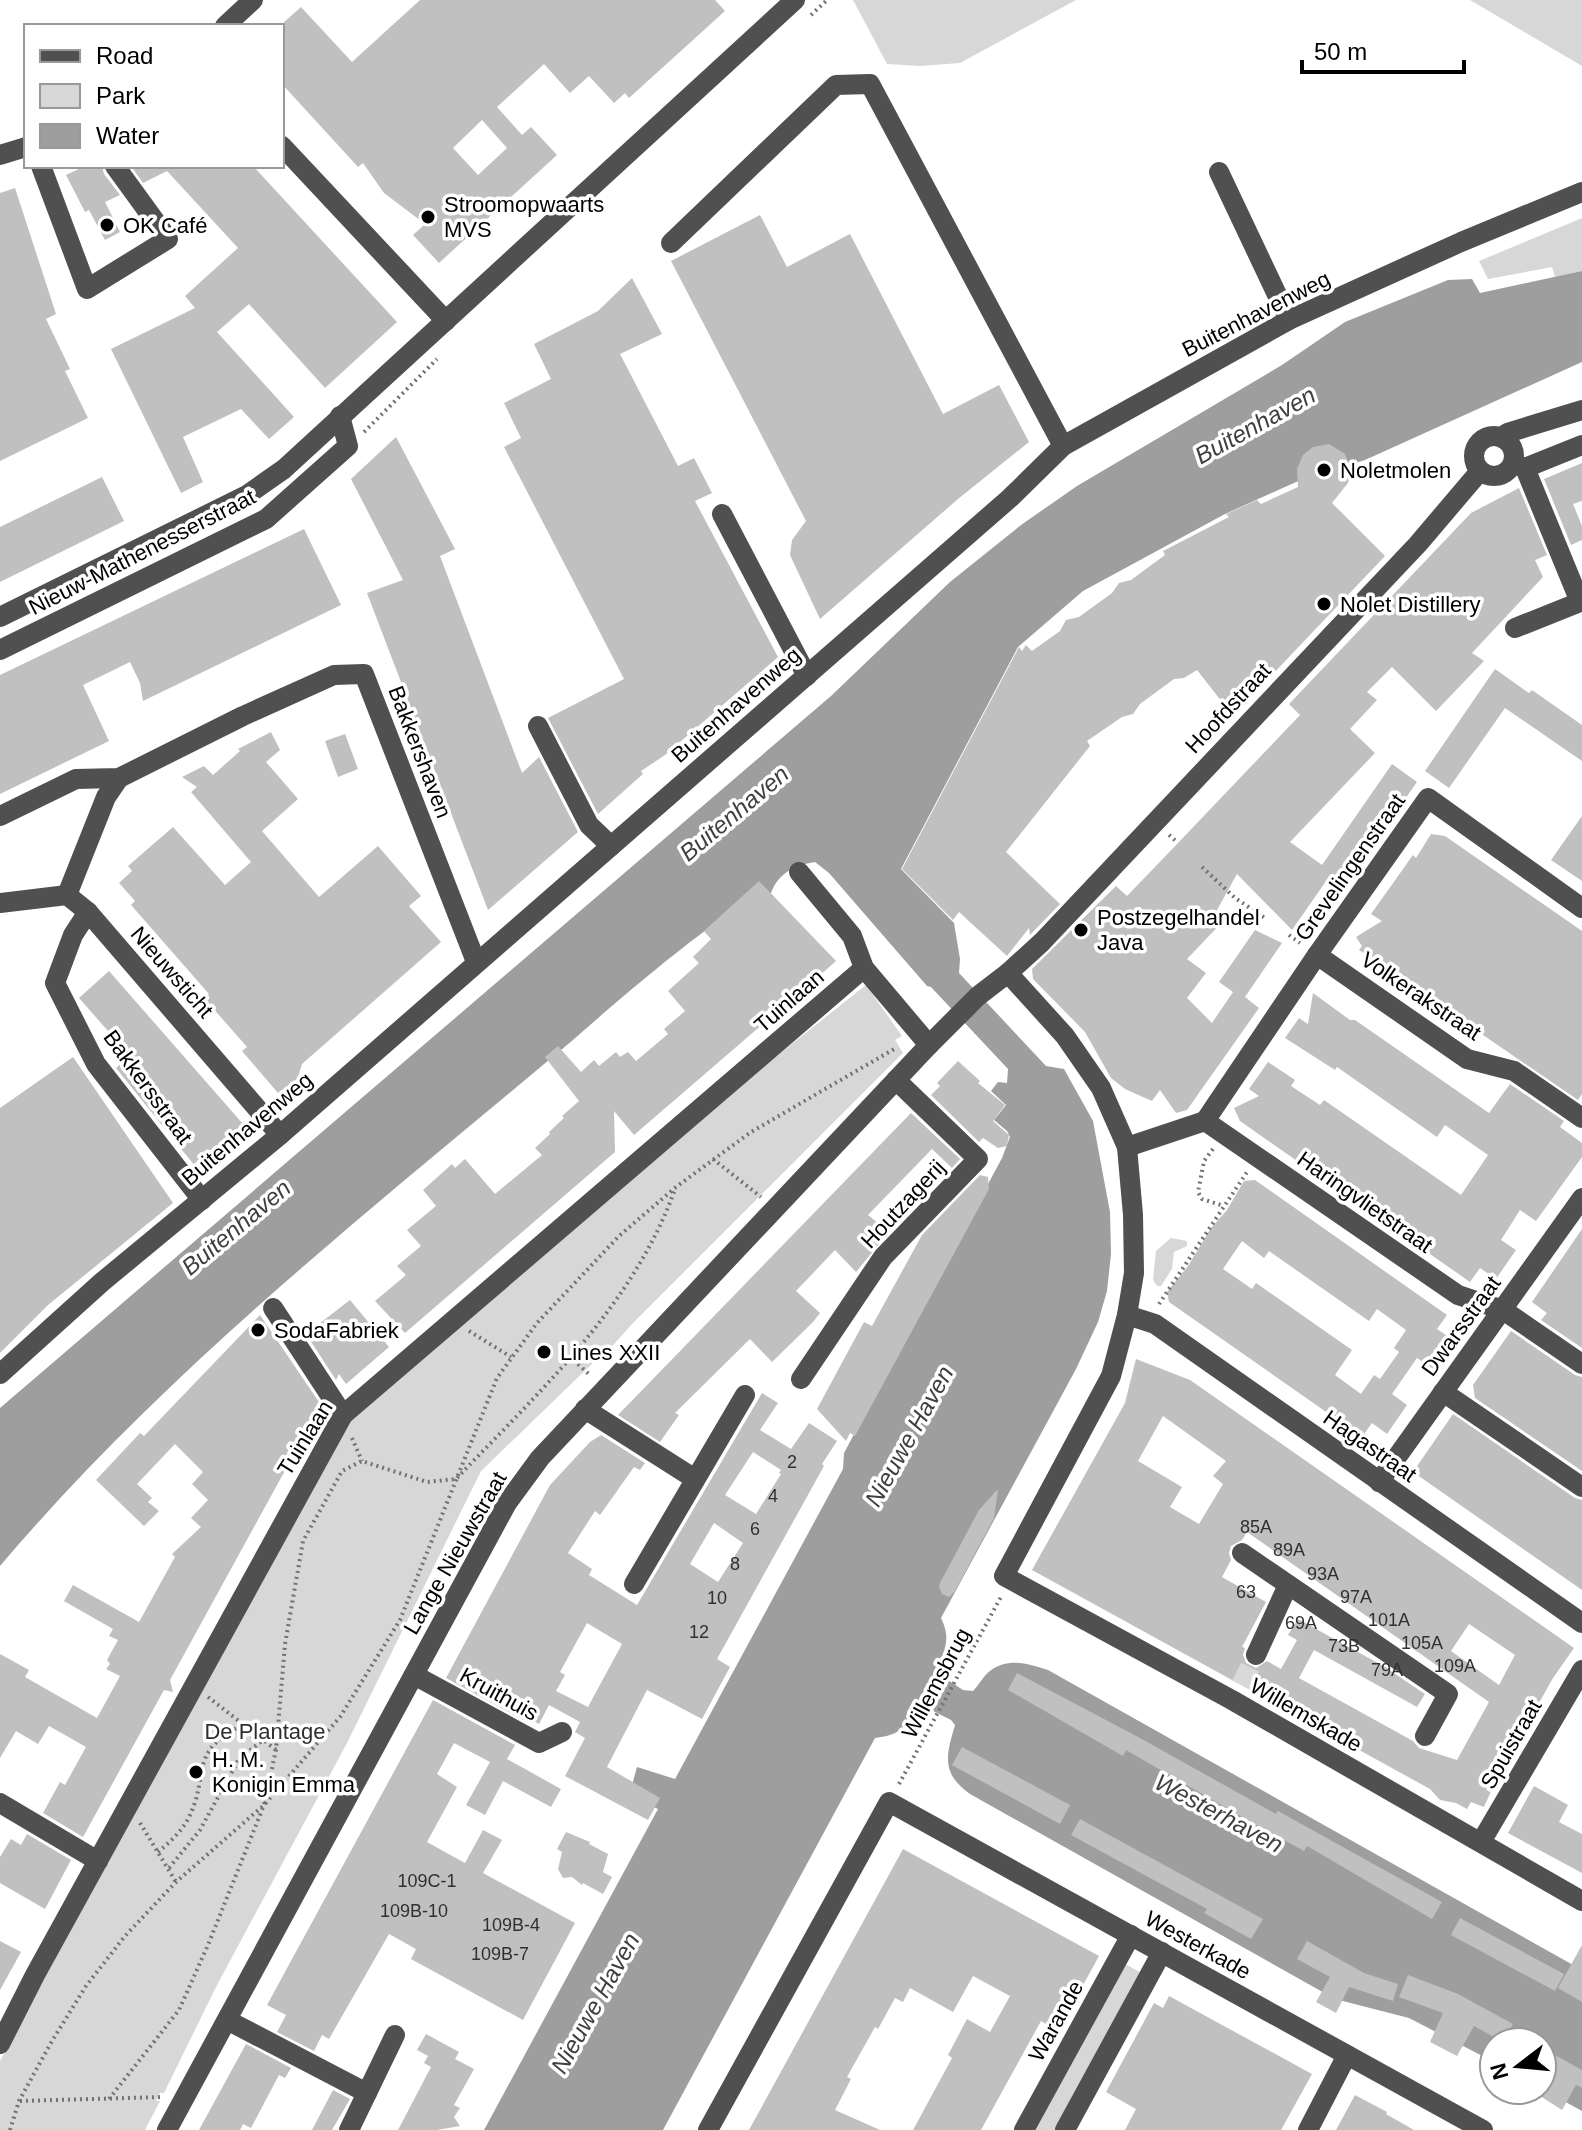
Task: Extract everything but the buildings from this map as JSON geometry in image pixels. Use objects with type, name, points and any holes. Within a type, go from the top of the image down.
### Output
[{"type":"street","points":[[227,24],[253,0]]},
{"type":"street","name":"Nieuw-Mathenesserstraat","points":[[0,617],[247,495],[284,469],[795,0]]},
{"type":"street","points":[[671,243],[836,85],[870,84],[1063,446]]},
{"type":"street","points":[[0,155],[24,148]]},
{"type":"street","points":[[284,148],[446,321]]},
{"type":"street","points":[[42,168],[87,289],[168,239],[116,168]]},
{"type":"street","points":[[1219,172],[1289,320]]},
{"type":"street","name":"Buitenhavenweg","points":[[0,1374],[102,1282],[280,1135],[807,676],[1010,498],[1063,446],[1289,320],[1461,242],[1582,192]]},
{"type":"street","points":[[1504,439],[1507,433],[1582,410]]},
{"type":"street","name":"Nieuw-Mathenesserstraat","points":[[0,650],[266,519],[348,446],[340,416]]},
{"type":"street","points":[[1515,628],[1580,602],[1519,465],[1513,449],[1498,436],[1485,437],[1475,446],[1474,459],[1480,471],[1485,475],[1499,476],[1519,465],[1582,445]]},
{"type":"street","name":"Hoofdstraat","points":[[929,1045],[978,996],[1008,973],[1156,823],[1288,678],[1418,544],[1480,471]]},
{"type":"street","points":[[722,514],[807,676]]},
{"type":"street","name":"Bakkershaven","points":[[0,816],[76,779],[119,778],[334,675],[364,674],[476,962]]},
{"type":"street","points":[[538,726],[589,825],[611,846]]},
{"type":"street","points":[[0,903],[67,895],[106,797],[119,778]]},
{"type":"street","name":"Grevelingenstraat","points":[[1205,1121],[1428,798],[1582,908]]},
{"type":"street","points":[[799,872],[852,936],[864,968],[929,1045]]},
{"type":"street","name":"Nieuwsticht","points":[[67,895],[88,912],[280,1135]]},
{"type":"street","name":"Bakkersstraat","points":[[88,912],[73,935],[55,983],[96,1064],[202,1200]]},
{"type":"street","name":"Volkerakstraat","points":[[1317,955],[1467,1059],[1514,1071],[1582,1118]]},
{"type":"street","name":"Tuinlaan","points":[[0,2044],[128,1804],[343,1415],[864,968]]},
{"type":"street","points":[[1007,1577],[1111,1376],[1134,1273],[1127,1147],[1101,1088],[1065,1036],[1008,973]]},
{"type":"street","name":"Lange Nieuwstraat","points":[[167,2130],[507,1503],[540,1458],[585,1409],[929,1045]]},
{"type":"street","name":"Houtzagerij","points":[[801,1379],[883,1257],[978,1159],[896,1080]]},
{"type":"street","points":[[1127,1147],[1205,1121]]},
{"type":"street","name":"Haringvlietstraat","points":[[1205,1121],[1458,1295],[1503,1310],[1582,1364]]},
{"type":"street","name":"Dwarsstraat","points":[[1379,1482],[1582,1198]]},
{"type":"street","points":[[1564,1224],[1582,1236]]},
{"type":"street","points":[[273,1308],[343,1415]]},
{"type":"street","name":"Hagastraat","points":[[1127,1315],[1155,1324],[1582,1623]]},
{"type":"street","points":[[1443,1392],[1582,1487]]},
{"type":"street","points":[[634,1584],[745,1395]]},
{"type":"street","points":[[585,1409],[695,1479]]},
{"type":"street","points":[[1242,1553],[1448,1694],[1425,1736]]},
{"type":"street","name":"Willemskade","points":[[1007,1577],[1236,1692],[1582,1901]]},
{"type":"street","points":[[1256,1655],[1288,1585]]},
{"type":"street","name":"Spuistraat","points":[[1481,1842],[1582,1670]]},
{"type":"street","name":"Kruithuis","points":[[414,1675],[539,1743],[562,1732]]},
{"type":"street","points":[[708,2130],[889,1802]]},
{"type":"street","name":"Westerkade","points":[[889,1802],[1483,2130]]},
{"type":"street","points":[[0,1803],[98,1861]]},
{"type":"street","name":"Warande","points":[[1024,2130],[1131,1935]]},
{"type":"street","points":[[1065,2130],[1162,1952]]},
{"type":"street","points":[[227,2020],[367,2093]]},
{"type":"street","points":[[349,2130],[395,2035]]},
{"type":"street","points":[[1308,2130],[1347,2055]]},
{"type":"path","points":[[1202,867],[1235,898],[1265,918]]},
{"type":"path","points":[[10,2130],[19,2101],[86,1986],[125,1936],[176,1882],[264,1805],[340,1717],[400,1620],[497,1378],[537,1323],[619,1236],[676,1187],[751,1132],[902,1045],[929,1045]]},
{"type":"path","points":[[1224,1134],[1204,1161],[1198,1192],[1202,1199],[1224,1206]]},
{"type":"path","points":[[1155,1324],[1159,1301],[1257,1157]]},
{"type":"path","points":[[713,1159],[757,1192],[775,1211]]},
{"type":"path","points":[[109,2099],[179,2010],[264,1805],[276,1750],[285,1644],[303,1541],[342,1471],[362,1461],[427,1482],[456,1479],[619,1298],[646,1256],[676,1187]]},
{"type":"path","points":[[453,1321],[511,1357]]},
{"type":"path","points":[[569,1356],[605,1388]]},
{"type":"path","name":"Willemsbrug","points":[[889,1802],[956,1684],[1007,1577]]},
{"type":"path","points":[[193,1686],[276,1750]]},
{"type":"path","points":[[158,1852],[174,1839],[189,1818],[203,1763],[212,1745],[224,1734],[242,1725]]},
{"type":"path","points":[[169,1868],[200,1830],[239,1759],[263,1740]]},
{"type":"path","points":[[128,1804],[176,1882]]},
{"type":"path","points":[[19,2101],[185,2097]]},
{"type":"green space","points":[[853,0],[1076,0],[960,63],[920,66],[887,64]]},
{"type":"green space","points":[[1470,0],[1582,0],[1582,66]]},
{"type":"green space","points":[[1582,218],[1582,271],[1555,277],[1552,267],[1488,279],[1479,261]]},
{"type":"green space","name":"De Plantage","points":[[866,985],[902,1036],[895,1040],[903,1053],[632,1324],[599,1361],[597,1359],[481,1471],[347,1743],[216,1987],[164,2093],[160,2093],[156,2101],[160,2101],[145,2130],[0,2130],[0,2061],[342,1422],[759,1070]]},
{"type":"green space","points":[[1171,1238],[1187,1241],[1187,1246],[1174,1252],[1172,1269],[1161,1286],[1157,1286],[1153,1280],[1156,1251]]},
{"type":"green space","points":[[1122,1962],[1143,1974],[1058,2130],[1031,2130]]},
{"type":"water","points":[[1582,271],[1582,362],[1365,460],[1296,482],[1225,514],[1083,591],[1018,647],[901,869],[954,923],[959,973],[1046,1066],[1064,1069],[1093,1121],[1110,1212],[1111,1254],[1107,1291],[1098,1322],[1076,1369],[941,1618],[946,1642],[940,1675],[963,1690],[973,1691],[988,1673],[1004,1664],[1019,1663],[1048,1670],[1582,1970],[1582,2111],[1558,2098],[1558,2026],[1478,2026],[1478,2054],[1409,2018],[1335,1999],[970,1794],[954,1779],[948,1763],[955,1725],[923,1706],[895,1733],[875,1738],[663,2130],[484,2130],[658,1809],[629,1796],[637,1767],[675,1779],[843,1469],[844,1453],[1002,1158],[1010,1137],[994,1120],[1006,1105],[991,1091],[998,1082],[1007,1083],[1008,1069],[927,986],[829,873],[815,862],[800,865],[782,876],[771,893],[731,913],[672,957],[275,1291],[133,1424],[65,1493],[0,1566],[0,1408],[831,696],[950,582],[1021,525],[1077,486],[1282,365],[1345,322],[1448,280],[1472,279],[1480,293]]},
{"type":"tunnel","points":[[1241,1685],[1256,1655]]},
{"type":"place","name":"Stroomopwaarts MVS","points":[[428,217]]},
{"type":"place","name":"OK Café","points":[[107,225]]},
{"type":"place","name":"Noletmolen","points":[[1324,470]]},
{"type":"place","name":"Nolet Distillery","points":[[1324,604]]},
{"type":"place","name":"Postzegelhandel Java","points":[[1081,930]]},
{"type":"place","name":"SodaFabriek","points":[[258,1330]]},
{"type":"place","name":"Lines XXII","points":[[544,1352]]},
{"type":"place","name":"H. M. Konigin Emma","points":[[196,1772]]},
{"type":"water label","name":"Buitenhaven","points":[[1255,425]]},
{"type":"water label","name":"Buitenhaven","points":[[734,813]]},
{"type":"water label","name":"Buitenhaven","points":[[236,1227]]},
{"type":"water label","name":"Nieuwe Haven","points":[[909,1436]]},
{"type":"water label","name":"Westerhaven","points":[[1219,1813]]},
{"type":"water label","name":"Nieuwe Haven","points":[[595,2003]]}]
